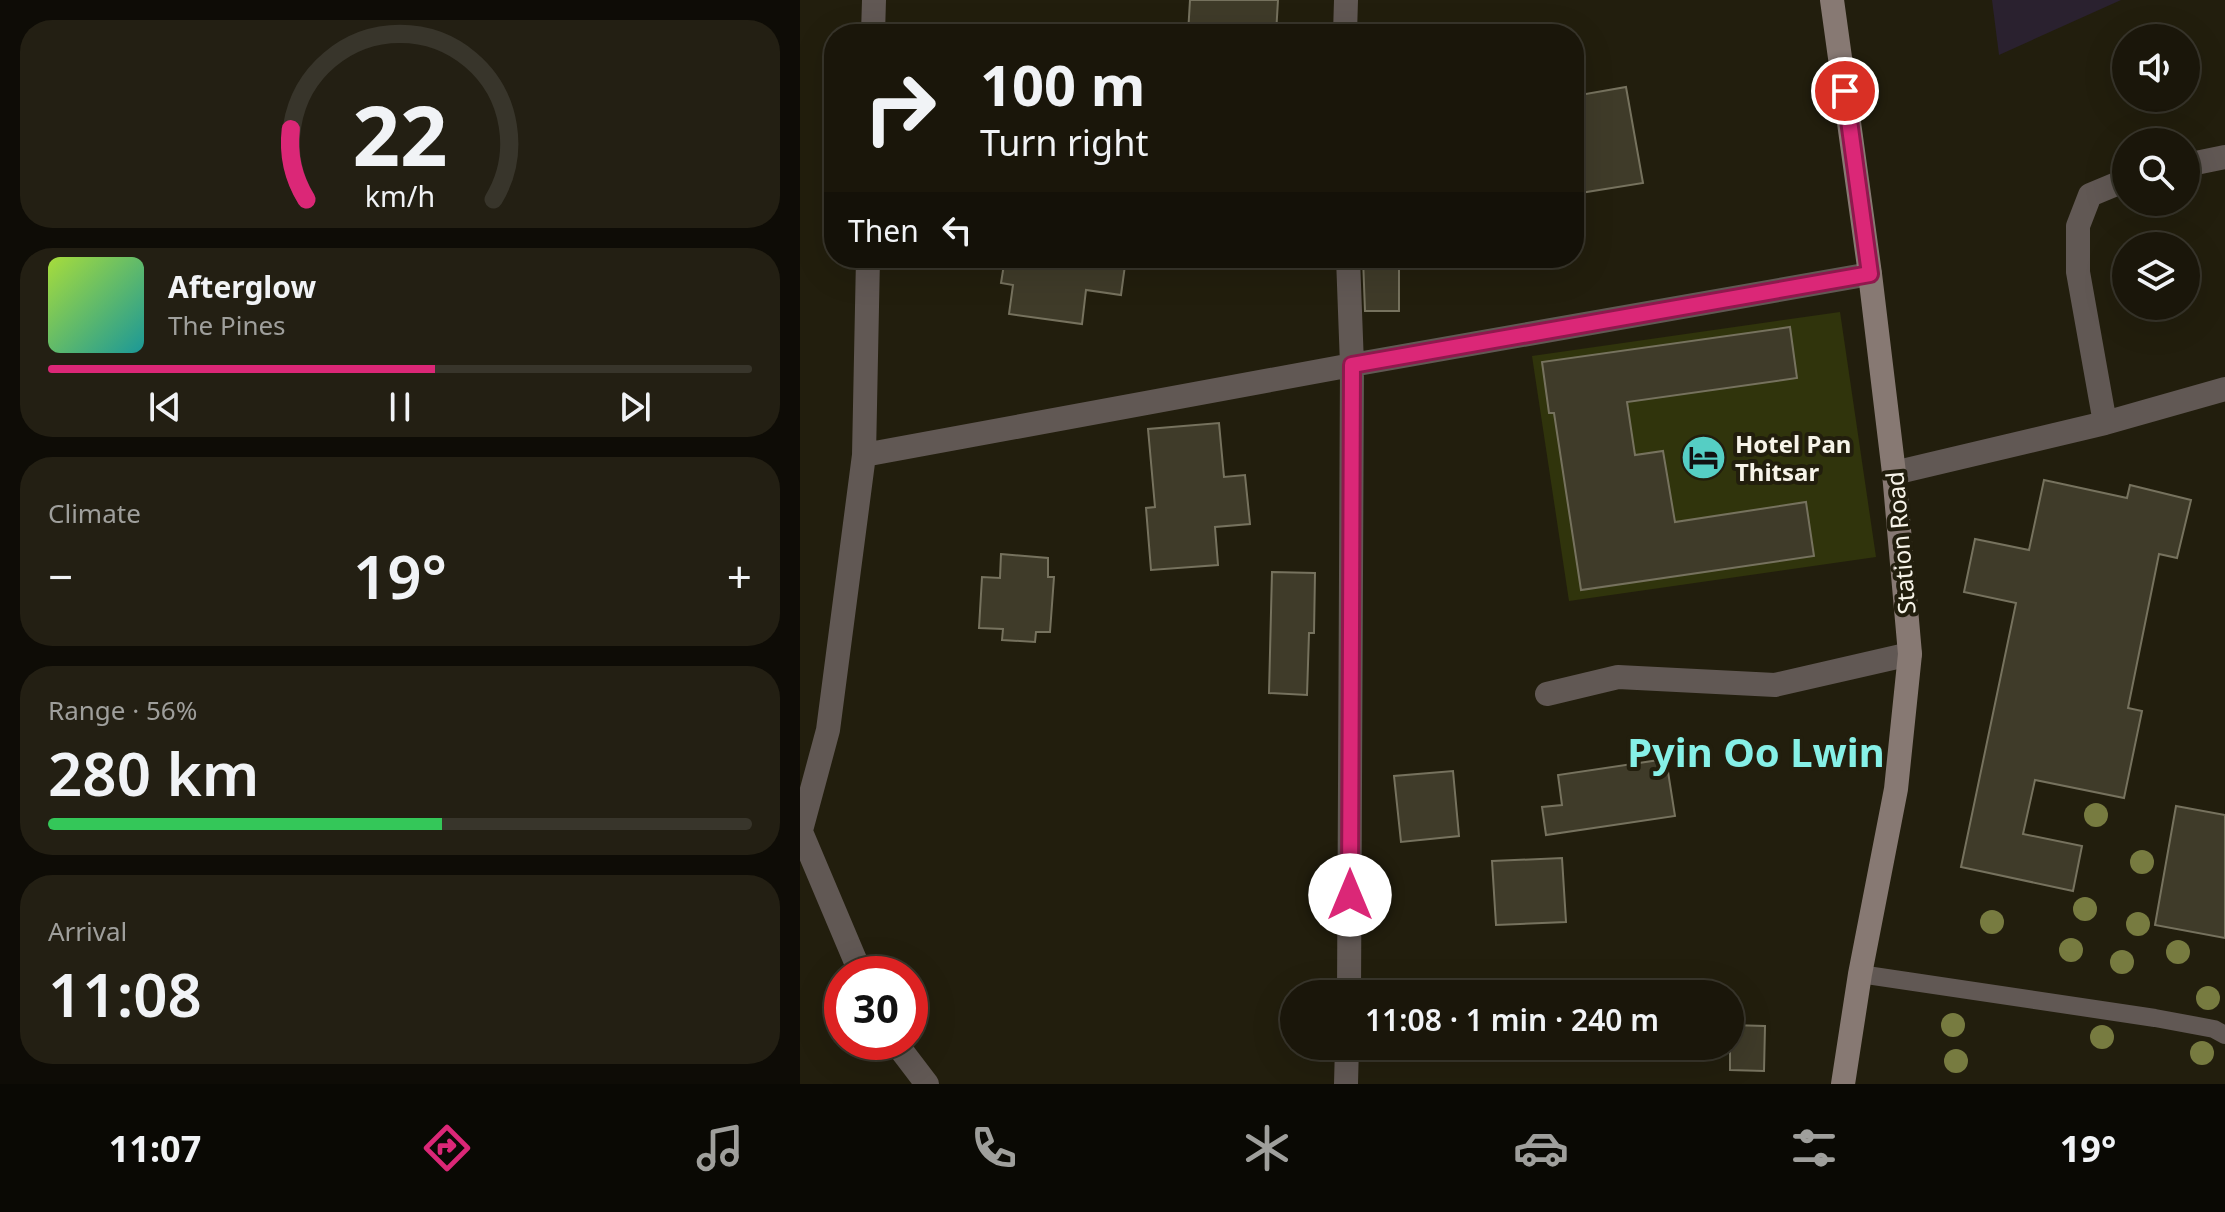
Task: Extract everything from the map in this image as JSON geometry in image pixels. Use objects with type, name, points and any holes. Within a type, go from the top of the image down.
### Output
[{"type":"street","points":[[873,24],[874,0]]},
{"type":"street","points":[[1345,24],[1346,0]]},
{"type":"street","name":"Station Road","points":[[1832,0],[1894,473],[1910,654],[1896,789],[1860,974],[1843,1084]]},
{"type":"street","points":[[2200,162],[2225,157]]},
{"type":"street","points":[[2105,423],[2078,272],[2078,226],[2090,195],[2112,186]]},
{"type":"street","points":[[853,956],[801,833],[828,730],[864,455],[868,268]]},
{"type":"street","points":[[1348,268],[1352,365],[1349,980]]},
{"type":"street","points":[[864,455],[1870,274]]},
{"type":"street","points":[[1894,473],[2105,423],[2225,389]]},
{"type":"street","points":[[1547,694],[1618,677],[1775,685],[1910,654]]},
{"type":"street","points":[[909,1060],[927,1084]]},
{"type":"street","points":[[1346,1084],[1347,1060]]},
{"type":"lane","points":[[1860,974],[2155,1018],[2214,1029],[2225,1035]]},
{"type":"shaded area","points":[[1992,0],[2121,0],[1999,55]]},
{"type":"green space","name":"Hotel Pan Thitsar","points":[[1840,312],[1876,557],[1569,601],[1532,356]]},
{"type":"building","points":[[1190,0],[1278,0],[1277,24],[1189,24]]},
{"type":"building","points":[[1626,87],[1643,183],[1584,192],[1584,94]]},
{"type":"building","points":[[1003,268],[1125,268],[1121,295],[1086,290],[1082,324],[1009,314],[1013,285],[1001,283]]},
{"type":"building","points":[[1363,268],[1399,268],[1399,311],[1365,311]]},
{"type":"building","points":[[1790,327],[1797,378],[1627,402],[1635,455],[1663,451],[1675,522],[1806,502],[1814,556],[1581,590],[1554,413],[1549,413],[1542,362]]},
{"type":"building","points":[[1219,423],[1224,477],[1245,475],[1250,524],[1215,527],[1218,565],[1151,570],[1146,508],[1155,507],[1148,429]]},
{"type":"building","points":[[2044,480],[2127,498],[2130,485],[2191,500],[2177,558],[2159,554],[2128,708],[2142,711],[2124,798],[2035,780],[2023,834],[2082,846],[2073,891],[1961,867],[2016,603],[1964,592],[1975,539],[2029,550]]},
{"type":"building","points":[[1001,554],[1048,558],[1048,577],[1054,577],[1050,632],[1036,632],[1035,642],[1002,640],[1003,629],[979,628],[982,577],[1000,578]]},
{"type":"building","points":[[1272,572],[1315,573],[1314,633],[1309,633],[1307,695],[1269,693]]},
{"type":"building","points":[[1666,759],[1675,816],[1546,835],[1542,807],[1562,805],[1558,775]]},
{"type":"building","points":[[1453,771],[1459,836],[1401,842],[1394,776]]},
{"type":"building","points":[[2176,806],[2225,815],[2225,938],[2155,925]]},
{"type":"building","points":[[1562,858],[1566,922],[1496,925],[1492,861]]},
{"type":"building","points":[[1744,1025],[1765,1026],[1764,1071],[1730,1070],[1730,1060],[1744,1060]]},
{"type":"place","name":"Hotel Pan Thitsar","points":[[1704,457]]},
{"type":"district","name":"Pyin Oo Lwin","points":[[1756,751]]},
{"type":"route","points":[[1350,895],[1352,365],[1870,274],[1845,91]]}]
